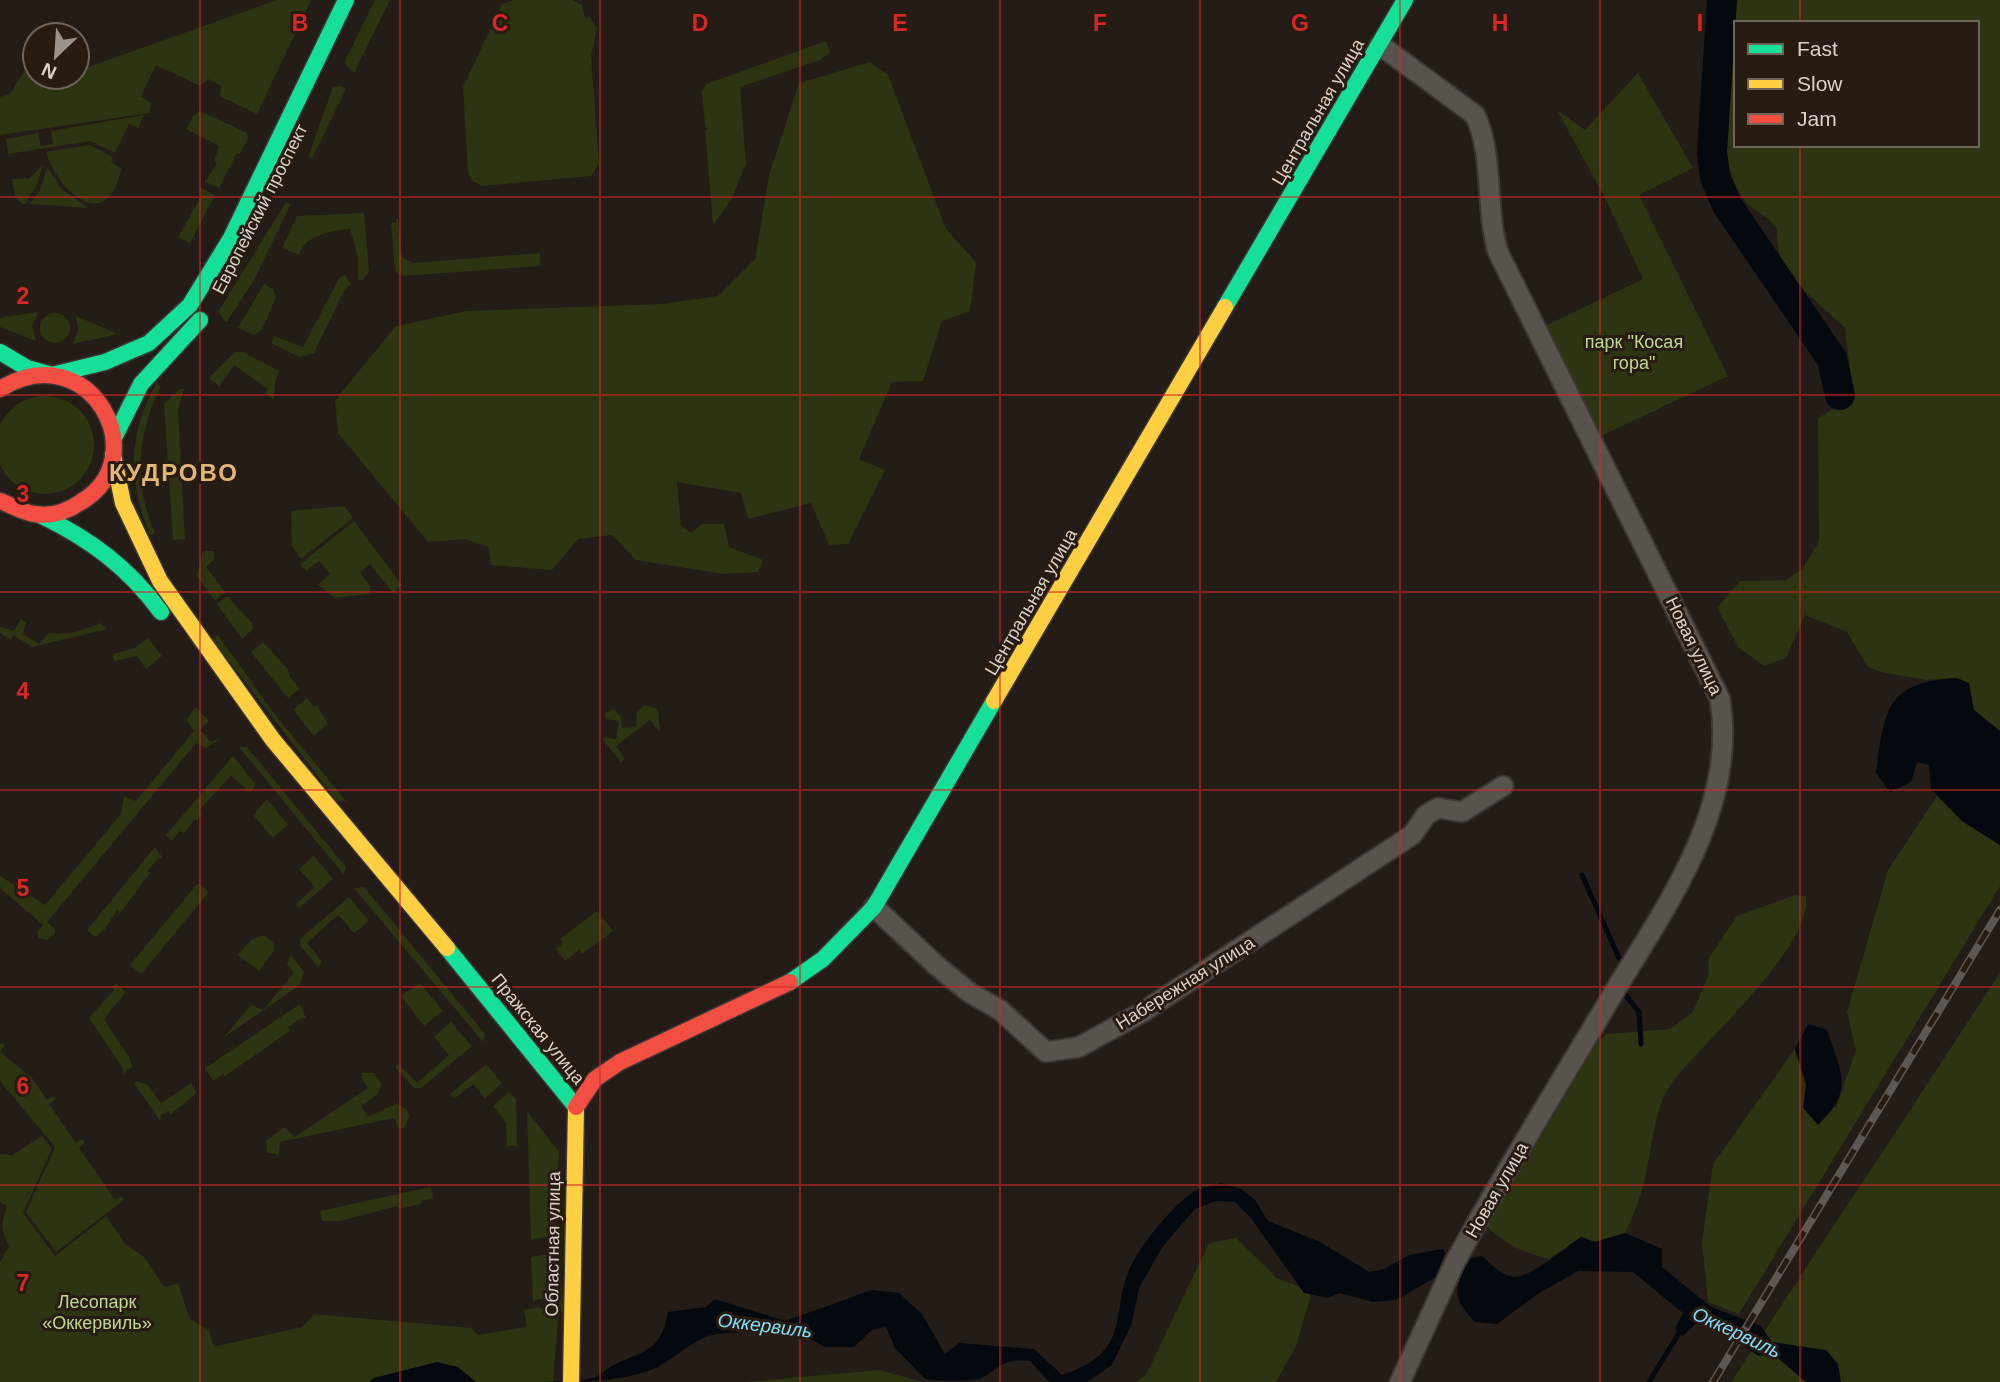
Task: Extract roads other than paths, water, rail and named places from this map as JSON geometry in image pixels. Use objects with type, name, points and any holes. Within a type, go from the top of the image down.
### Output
[{"type":"street","name":"Европейский проспект","points":[[0,389],[22,377],[52,375],[105,362],[137,349],[162,332],[190,305],[231,238],[346,0]]},
{"type":"street","name":"Европейский проспект","points":[[239,258],[364,0]]},
{"type":"street","name":"Центральная улица","points":[[576,1107],[595,1079],[620,1062],[783,987],[823,959],[874,906],[1405,0]]},
{"type":"street","name":"Новая улица","points":[[1380,45],[1456,98],[1475,115],[1483,132],[1489,208],[1498,252],[1720,699],[1723,751],[1705,828],[1692,858],[1455,1262],[1401,1382]]},
{"type":"street","name":"Европейский проспект","points":[[40,515],[63,513],[93,496],[107,477],[114,447],[141,384],[209,307]]},
{"type":"street","points":[[0,352],[27,368],[52,375]]},
{"type":"street","name":"Пражская улица","points":[[52,375],[75,382],[94,396],[108,415],[124,503],[160,581],[273,740],[550,1072],[576,1107]]},
{"type":"street","points":[[0,501],[19,511],[40,515],[79,532],[101,547],[144,588],[172,627]]},
{"type":"street","points":[[0,514],[40,515]]},
{"type":"street","name":"Пражская улица","points":[[246,731],[528,1072],[576,1107]]},
{"type":"street","name":"Набережная улица","points":[[874,906],[937,965],[970,993],[1000,1010],[1046,1052],[1079,1047],[1141,1013],[1412,835],[1426,815],[1437,808],[1462,812],[1503,786]]},
{"type":"street","points":[[550,1072],[579,1079],[595,1079]]},
{"type":"street","name":"Областная улица","points":[[572,1382],[576,1107]]},
{"type":"water","points":[[1957,678],[1969,683],[1974,710],[2000,731],[2000,845],[1962,821],[1931,789],[1929,765],[1917,762],[1911,782],[1890,792],[1876,773],[1882,732],[1893,703],[1916,686]]},
{"type":"water","points":[[1808,1024],[1827,1030],[1842,1080],[1837,1101],[1818,1125],[1803,1108],[1806,1085],[1795,1049]]},
{"type":"water","name":"Оккервиль","points":[[1221,1183],[1241,1189],[1255,1200],[1268,1221],[1320,1242],[1369,1272],[1384,1269],[1409,1255],[1443,1249],[1445,1253],[1436,1277],[1396,1300],[1373,1302],[1340,1293],[1328,1298],[1304,1293],[1251,1218],[1235,1202],[1216,1201],[1195,1209],[1163,1246],[1139,1288],[1132,1323],[1112,1365],[1087,1382],[1049,1382],[1030,1361],[1021,1360],[1003,1364],[980,1379],[925,1379],[895,1348],[886,1327],[872,1330],[854,1347],[825,1347],[798,1332],[793,1334],[780,1328],[769,1334],[761,1327],[703,1338],[658,1367],[631,1376],[543,1382],[593,1378],[641,1353],[661,1335],[668,1312],[706,1307],[715,1299],[785,1321],[872,1290],[899,1293],[922,1314],[945,1354],[959,1343],[1034,1349],[1062,1375],[1086,1365],[1101,1354],[1111,1341],[1126,1278],[1134,1260],[1153,1232],[1188,1196],[1201,1188]]},
{"type":"water","name":"Оккервиль","points":[[1625,1233],[1662,1249],[1662,1267],[1711,1307],[1761,1326],[1772,1342],[1826,1350],[1838,1364],[1841,1382],[1806,1382],[1773,1354],[1759,1356],[1717,1328],[1697,1322],[1683,1336],[1675,1329],[1683,1313],[1633,1272],[1578,1271],[1536,1295],[1497,1324],[1475,1322],[1459,1299],[1458,1286],[1467,1259],[1482,1256],[1505,1274],[1521,1276],[1548,1261],[1581,1237],[1595,1242]]},
{"type":"water","points":[[437,1362],[458,1367],[476,1382],[369,1382],[374,1378]]},
{"type":"waterway","points":[[1722,0],[1712,152],[1715,177],[1727,205],[1832,359],[1840,395]]},
{"type":"waterway","points":[[1582,875],[1619,958]]},
{"type":"waterway","points":[[1622,990],[1639,1012],[1641,1044]]},
{"type":"waterway","name":"Оккервиль","points":[[1649,1382],[1682,1328]]},
{"type":"railway","points":[[1713,1382],[2000,910]]},
{"type":"district","name":"КУДРОВО","points":[[174,473]]},
{"type":"park label","name":"парк \"Косая гора\"","points":[[1634,352]]},
{"type":"park label","name":"Лесопарк «Оккервиль»","points":[[97,1312]]}]
